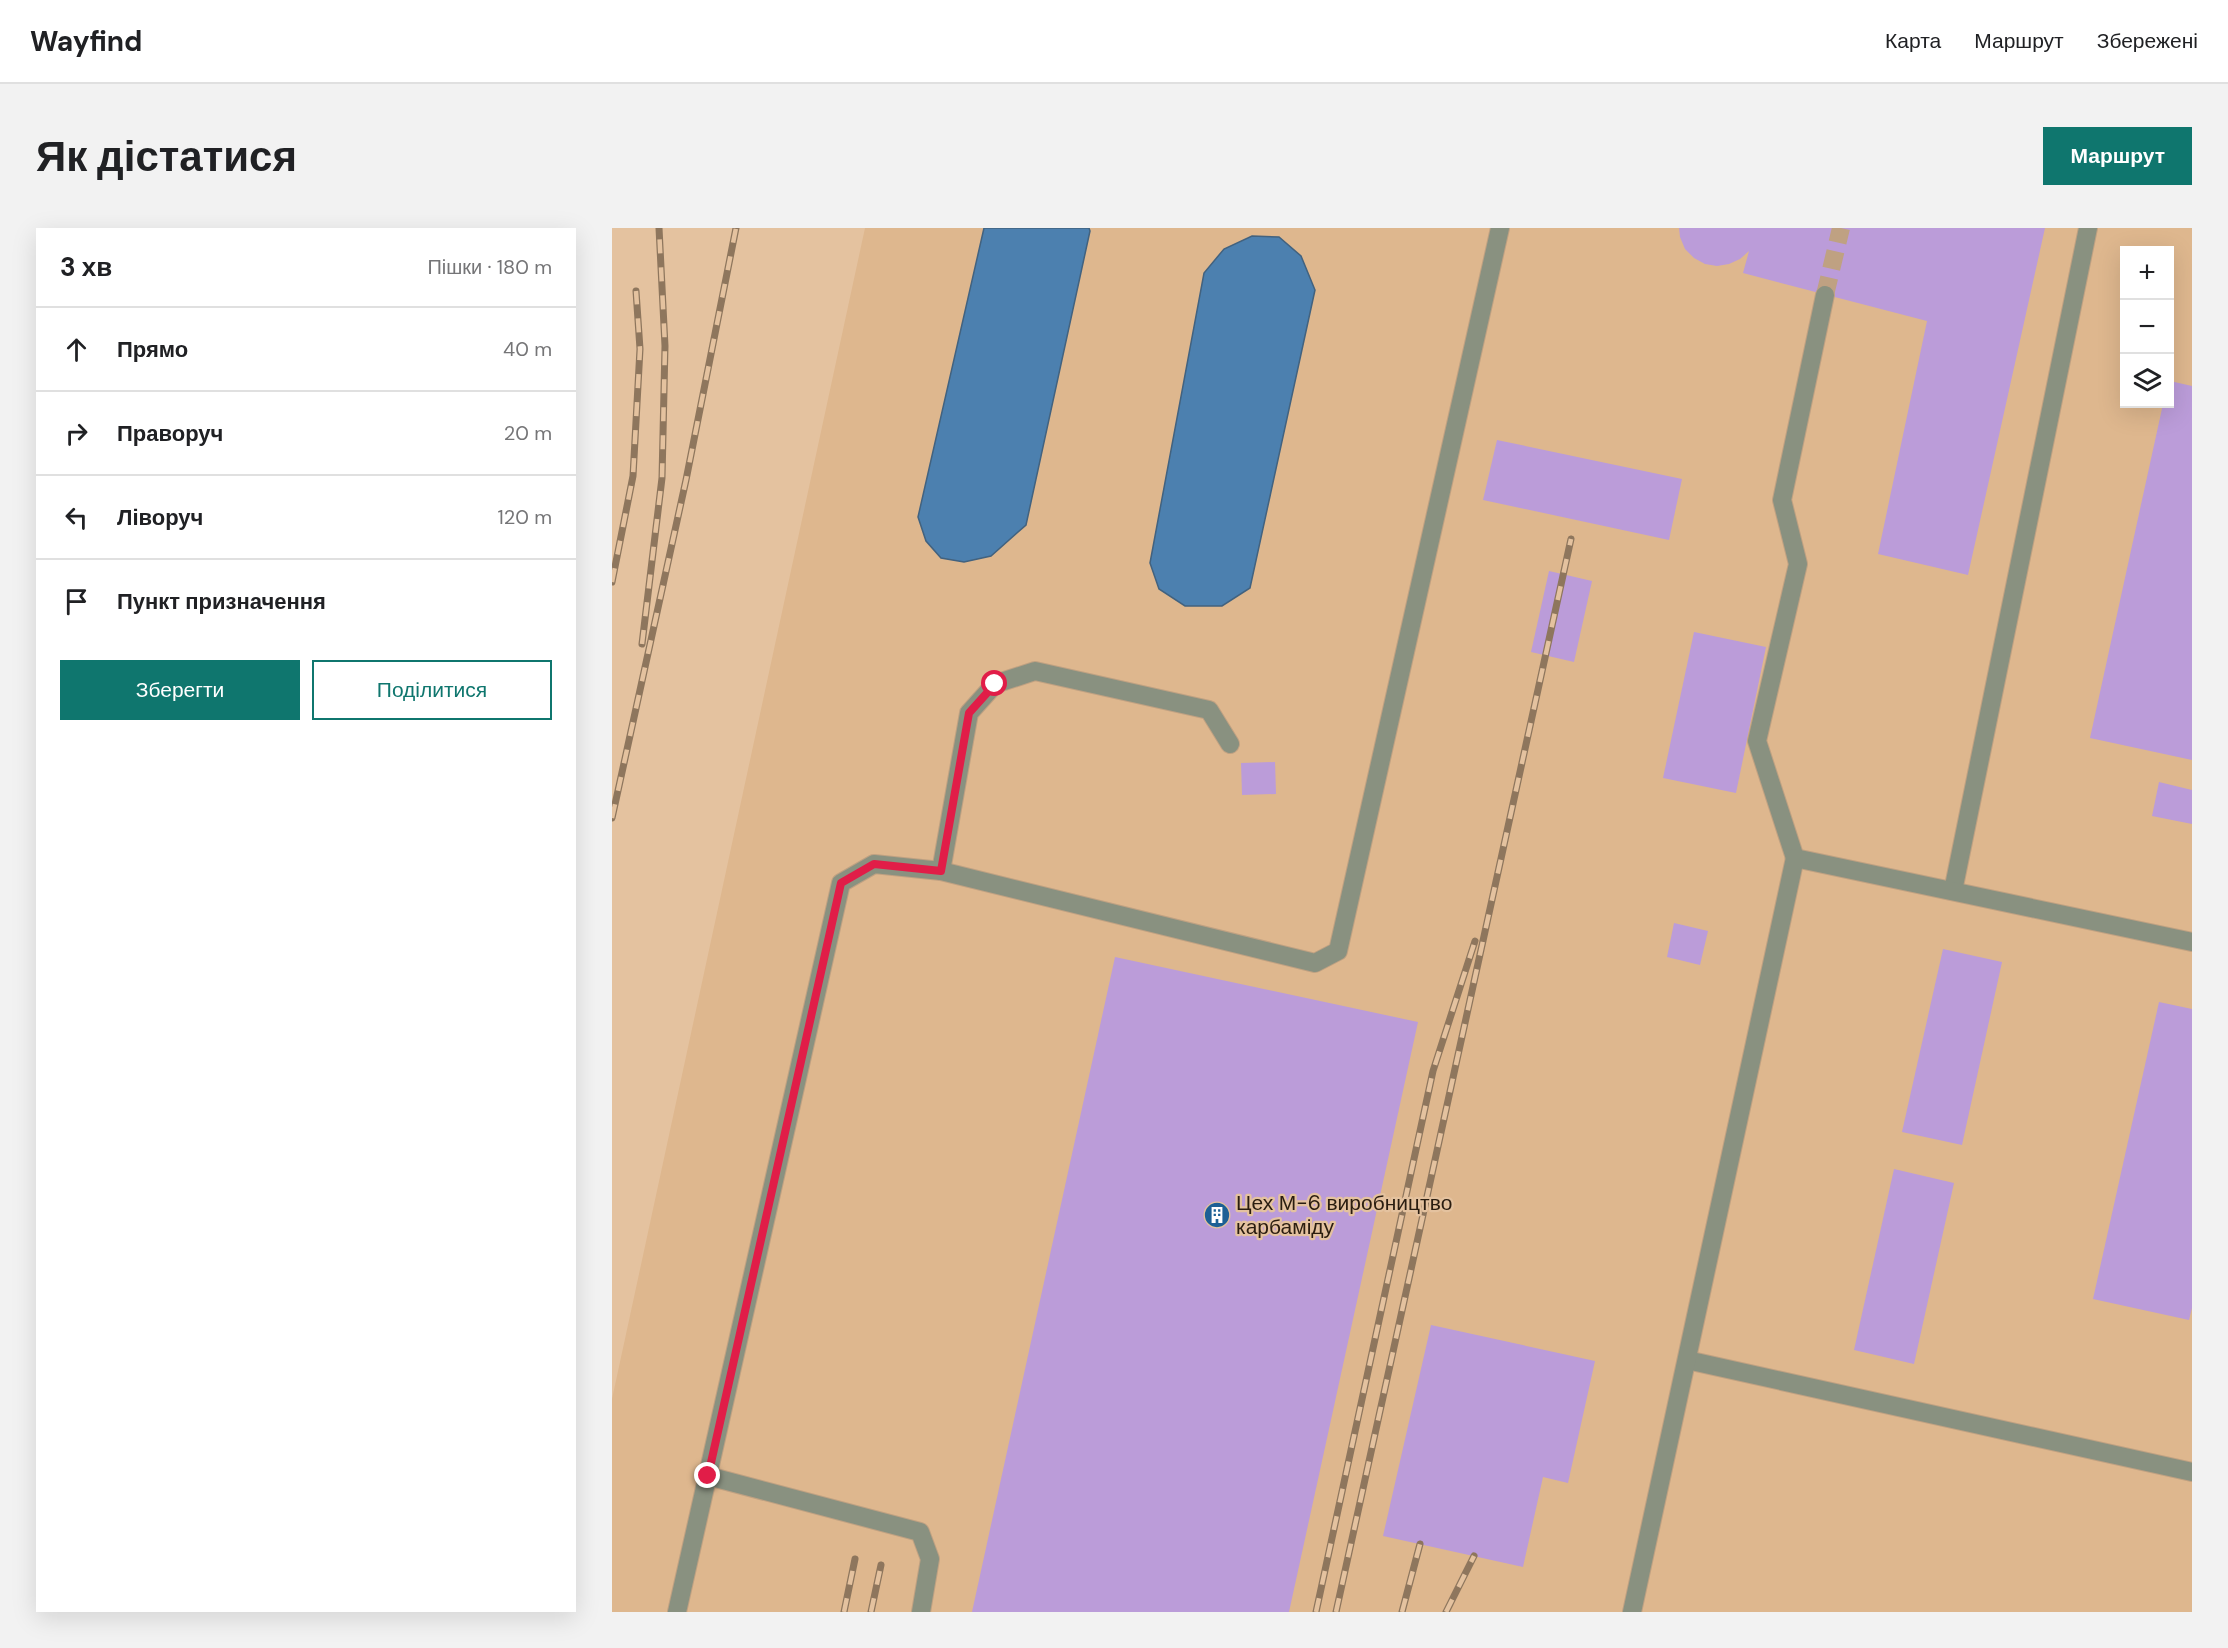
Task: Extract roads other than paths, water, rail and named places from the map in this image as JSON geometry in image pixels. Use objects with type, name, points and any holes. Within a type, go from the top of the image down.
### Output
[{"type":"lane","points":[[677,1612],[841,883],[874,864],[941,871],[1315,963],[1338,951],[1500,228]]},
{"type":"lane","points":[[1953,891],[2088,228]]},
{"type":"lane","points":[[1632,1612],[1795,858],[1757,741],[1798,564],[1782,500],[1825,295]]},
{"type":"lane","points":[[941,871],[969,713],[995,684],[1035,671],[1209,710],[1230,744]]},
{"type":"lane","points":[[1795,858],[2192,942]]},
{"type":"lane","points":[[1687,1360],[2192,1472]]},
{"type":"lane","points":[[708,1476],[920,1532],[930,1559],[921,1612]]},
{"type":"water","points":[[984,228],[1089,228],[1090,231],[1026,525],[991,556],[964,562],[941,558],[926,541],[918,517]]},
{"type":"water","points":[[1252,236],[1279,237],[1301,256],[1315,290],[1250,588],[1222,606],[1185,606],[1159,589],[1150,563],[1204,273],[1224,249]]},
{"type":"tunnel","points":[[1825,295],[1841,228]]},
{"type":"railway","points":[[642,644],[662,478],[665,346],[659,228]]},
{"type":"railway","points":[[612,818],[686,480],[736,228]]},
{"type":"railway","points":[[612,582],[633,476],[640,349],[636,291]]},
{"type":"railway","points":[[1336,1612],[1571,539]]},
{"type":"railway","points":[[1316,1612],[1433,1071],[1475,941]]},
{"type":"railway","points":[[1402,1612],[1420,1544]]},
{"type":"railway","points":[[1446,1612],[1474,1556]]},
{"type":"railway","points":[[844,1612],[855,1559]]},
{"type":"railway","points":[[871,1612],[881,1565]]},
{"type":"place","name":"Цех М-6 виробництво карбаміду","points":[[1217,1215]]}]
